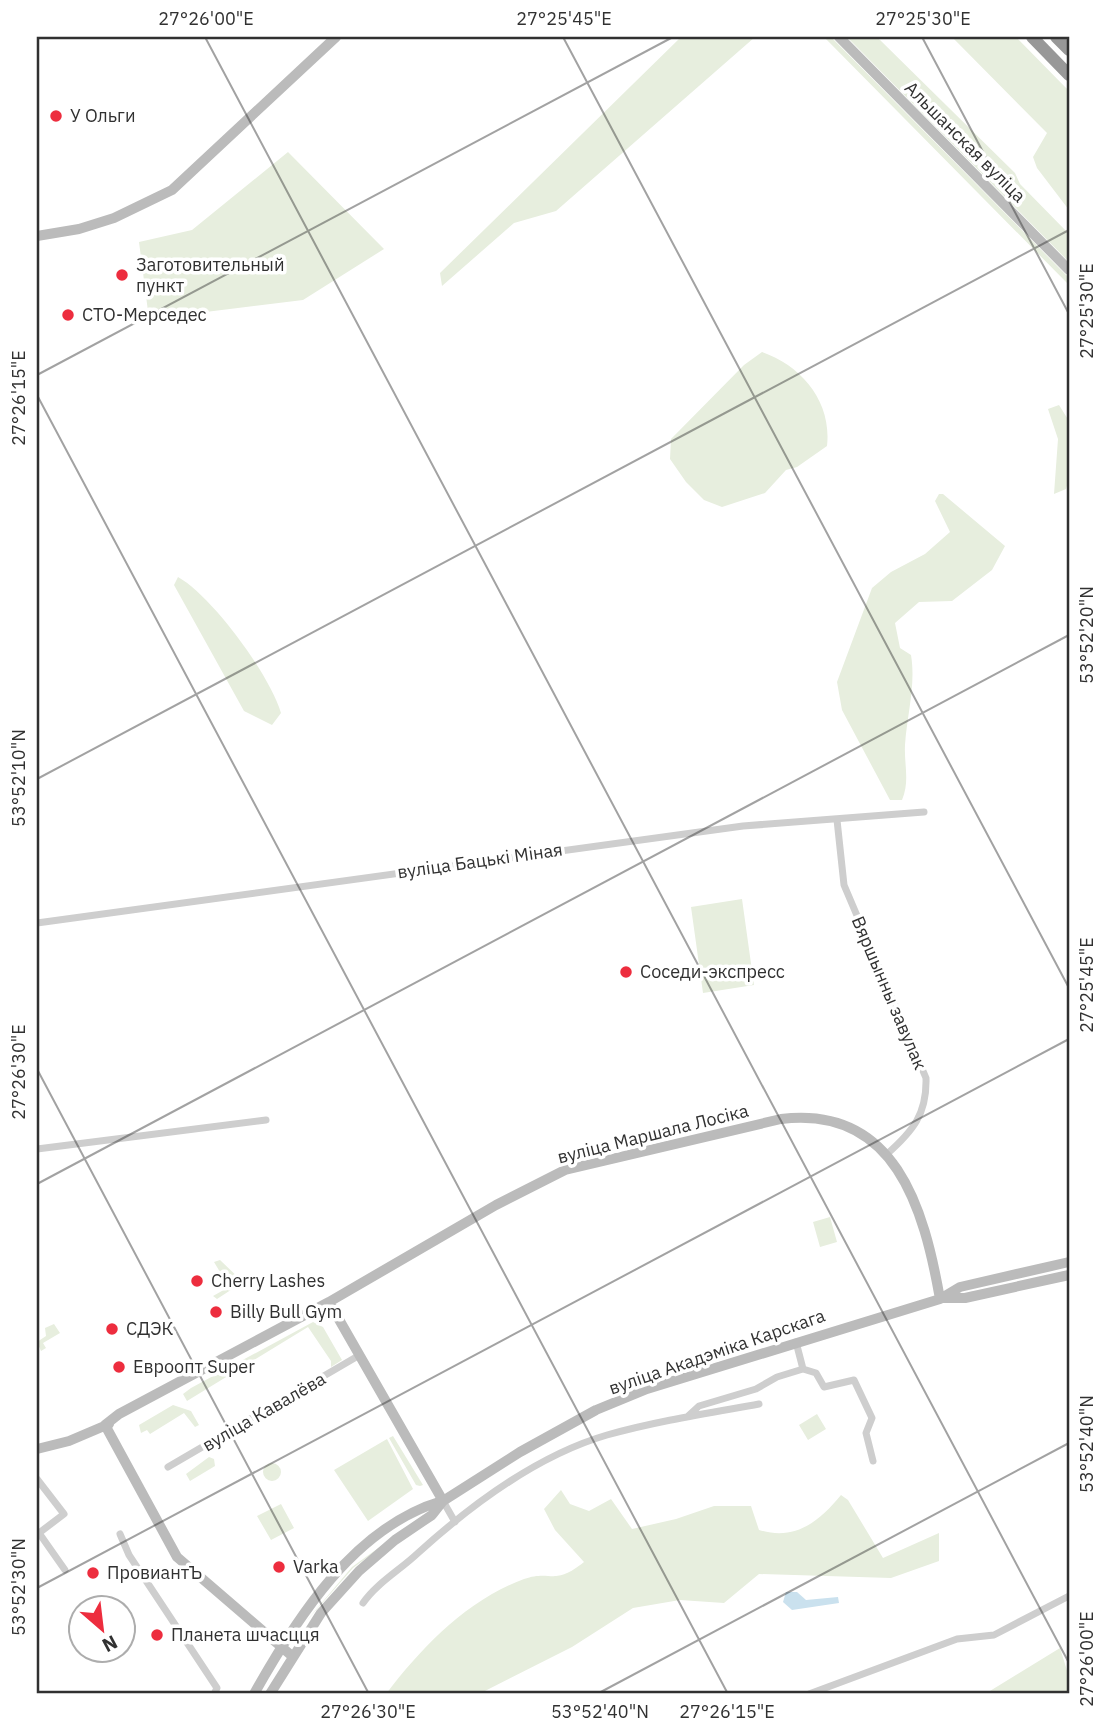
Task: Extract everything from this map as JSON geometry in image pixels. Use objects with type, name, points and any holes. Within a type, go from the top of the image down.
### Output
[{"type":"highway","points":[[1032,37],[1069,75]]},
{"type":"highway","points":[[1056,37],[1069,50]]},
{"type":"main road","points":[[37,236],[68,231],[114,218],[172,190],[336,37]]},
{"type":"main road","name":"Альшанская вуліца","points":[[839,37],[1069,270]]},
{"type":"main road","name":"вуліца Маршала Лосіка","points":[[37,1449],[69,1441],[172,1392],[225,1359],[515,1195],[565,1170],[794,1117],[823,1119],[850,1128],[872,1140],[887,1154],[914,1199],[940,1298]]},
{"type":"main road","points":[[940,1298],[960,1287],[1069,1262]]},
{"type":"main road","points":[[940,1298],[965,1298],[1069,1275]]},
{"type":"main road","name":"вуліца Акадэміка Карскага","points":[[254,1694],[324,1586],[346,1562],[408,1517],[443,1501],[520,1452],[596,1410],[679,1378],[940,1298]]},
{"type":"main road","points":[[329,1302],[443,1501]]},
{"type":"main road","points":[[105,1425],[177,1557],[292,1657]]},
{"type":"main road","name":"вуліца Акадэміка Карскага","points":[[270,1694],[321,1613],[349,1581],[395,1540],[432,1515],[443,1501]]},
{"type":"street","name":"вуліца Бацькі Міная","points":[[37,923],[743,826],[924,813]]},
{"type":"street","name":"Вяршынны завулак","points":[[837,820],[844,886],[926,1078],[927,1100],[919,1119],[887,1154]]},
{"type":"street","points":[[37,1149],[266,1120]]},
{"type":"street","points":[[796,1342],[803,1369]]},
{"type":"street","name":"вуліца Кавалёва","points":[[168,1467],[358,1356]]},
{"type":"street","points":[[687,1418],[699,1406],[756,1389],[777,1377],[803,1369],[816,1373],[824,1387],[854,1380],[872,1418],[866,1433],[873,1461]]},
{"type":"street","points":[[363,1603],[381,1584],[456,1522],[520,1477],[561,1455],[607,1435],[759,1404]]},
{"type":"street","points":[[37,1479],[64,1514],[39,1533],[65,1570]]},
{"type":"street","points":[[443,1501],[456,1522]]},
{"type":"street","points":[[120,1534],[129,1555],[216,1691]]},
{"type":"street","points":[[809,1694],[957,1639],[994,1635],[1069,1595]]},
{"type":"green space","points":[[681,37],[755,37],[556,211],[514,223],[442,286],[440,273]]},
{"type":"green space","points":[[824,37],[831,37],[1069,278],[1069,285]]},
{"type":"green space","points":[[847,37],[877,37],[1015,173],[1020,184],[1069,234],[1069,262]]},
{"type":"green space","points":[[952,37],[1016,37],[1069,91],[1069,210],[1037,168],[1033,157],[1047,133]]},
{"type":"green space","points":[[288,152],[384,249],[303,300],[149,319],[139,242],[192,230]]},
{"type":"green space","points":[[762,352],[790,366],[811,388],[825,415],[827,446],[797,467],[786,470],[765,493],[722,507],[704,500],[686,482],[670,459],[671,439],[744,365]]},
{"type":"green space","points":[[1059,405],[1069,421],[1069,479],[1066,489],[1054,494],[1058,439],[1048,409]]},
{"type":"green space","points":[[939,494],[943,494],[1005,546],[992,570],[952,601],[919,602],[895,623],[900,648],[911,655],[912,678],[905,745],[906,786],[902,800],[890,800],[842,710],[837,682],[872,588],[891,572],[925,554],[950,532],[935,501]]},
{"type":"green space","points":[[178,577],[223,618],[253,658],[281,713],[272,725],[244,711],[174,585]]},
{"type":"green space","points":[[742,899],[754,985],[703,993],[691,907]]},
{"type":"green space","points":[[830,1217],[837,1242],[820,1247],[813,1222]]},
{"type":"green space","points":[[220,1260],[243,1282],[217,1299],[213,1296],[229,1287],[214,1262]]},
{"type":"green space","points":[[313,1322],[323,1327],[342,1360],[331,1367],[331,1361],[308,1327],[187,1401],[183,1394],[191,1388]]},
{"type":"green space","points":[[54,1324],[60,1333],[43,1343],[46,1348],[41,1351],[37,1342],[46,1336],[45,1328]]},
{"type":"green space","points":[[173,1405],[191,1411],[199,1425],[195,1427],[184,1413],[150,1434],[147,1430],[141,1433],[139,1425]]},
{"type":"green space","points":[[817,1414],[826,1429],[808,1440],[799,1425]]},
{"type":"green space","points":[[393,1436],[423,1485],[416,1485],[389,1438]]},
{"type":"green space","points":[[387,1439],[413,1489],[368,1521],[334,1470]]},
{"type":"green space","points":[[209,1457],[214,1459],[215,1466],[190,1481],[186,1474]]},
{"type":"green space","points":[[268,1463],[276,1463],[281,1472],[279,1479],[268,1481],[263,1476],[263,1468]]},
{"type":"green space","points":[[561,1490],[570,1504],[589,1511],[611,1499],[632,1529],[676,1519],[714,1506],[751,1506],[759,1530],[772,1533],[795,1531],[805,1527],[824,1513],[841,1495],[848,1500],[883,1558],[939,1533],[939,1561],[891,1578],[759,1574],[724,1603],[680,1600],[633,1608],[572,1647],[479,1694],[386,1694],[430,1642],[483,1599],[533,1576],[565,1574],[584,1562],[555,1530],[544,1509]]},
{"type":"green space","points":[[281,1504],[294,1528],[271,1540],[257,1516]]},
{"type":"green space","points":[[424,1515],[353,1568],[303,1625],[352,1567]]},
{"type":"green space","points":[[1060,1648],[1069,1677],[1069,1694],[985,1694]]},
{"type":"water","points":[[786,1592],[797,1592],[806,1600],[838,1597],[839,1603],[792,1610],[783,1602]]},
{"type":"place","name":"У Ольги","points":[[56,116]]},
{"type":"place","name":"Заготовительный пункт","points":[[122,275]]},
{"type":"place","name":"СТО-Мерседес","points":[[68,315]]},
{"type":"place","name":"Соседи-экспресс","points":[[626,972]]},
{"type":"place","name":"Cherry Lashes","points":[[197,1281]]},
{"type":"place","name":"Billy Bull Gym","points":[[216,1312]]},
{"type":"place","name":"СДЭК","points":[[112,1329]]},
{"type":"place","name":"Евроопт Super","points":[[119,1367]]},
{"type":"place","name":"Varka","points":[[279,1567]]},
{"type":"place","name":"ПровиантЪ","points":[[93,1573]]},
{"type":"place","name":"Планета шчасцця","points":[[157,1635]]}]
